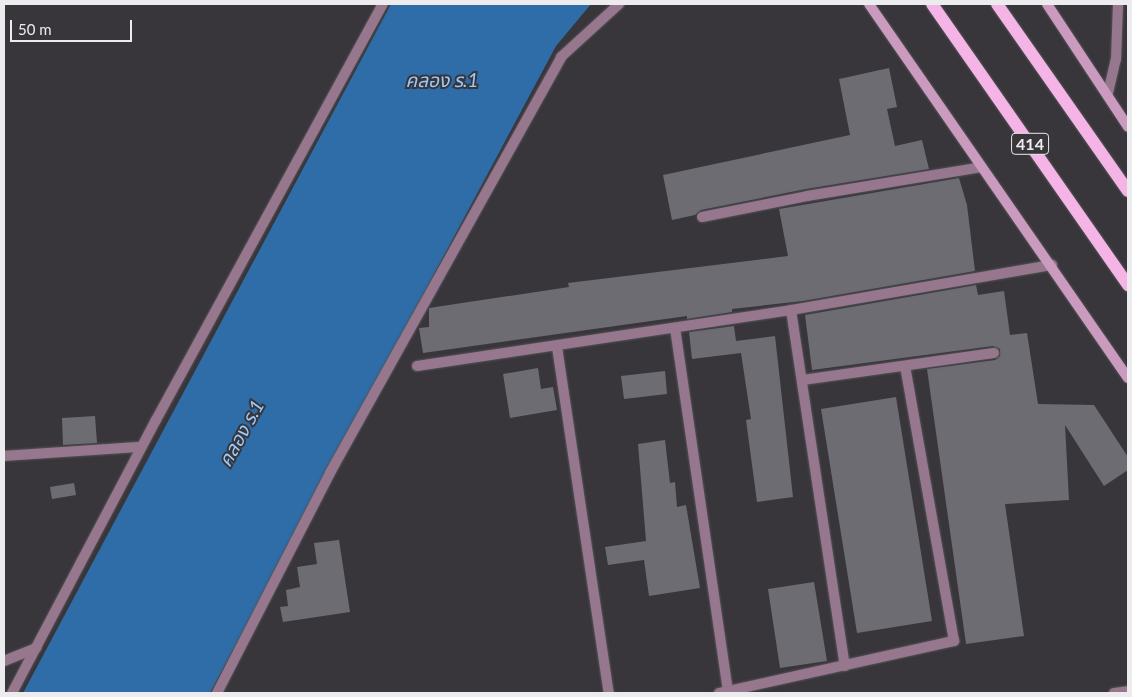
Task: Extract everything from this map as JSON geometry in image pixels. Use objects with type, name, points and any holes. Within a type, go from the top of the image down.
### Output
[{"type":"main road","points":[[869,4],[1052,265],[1128,378]]},
{"type":"main road","name":"414","points":[[932,4],[1128,285]]},
{"type":"main road","points":[[998,4],[1128,191]]},
{"type":"main road","points":[[1047,4],[1108,93],[1128,127]]},
{"type":"street","points":[[12,693],[141,447],[384,4]]},
{"type":"street","points":[[217,693],[331,471],[561,58],[619,4]]},
{"type":"street","points":[[1108,93],[1116,59],[1118,4]]},
{"type":"street","points":[[702,218],[807,196],[982,167]]},
{"type":"street","points":[[417,366],[558,347],[791,310],[1052,265]]},
{"type":"street","points":[[791,310],[845,666]]},
{"type":"street","points":[[675,328],[723,692],[954,641],[905,366]]},
{"type":"street","points":[[558,347],[609,693]]},
{"type":"street","points":[[802,380],[994,353]]},
{"type":"street","points":[[4,456],[141,447]]},
{"type":"street","points":[[4,661],[36,648]]},
{"type":"street","points":[[1114,693],[1128,691]]},
{"type":"water","name":"คลอง ร.1","points":[[391,4],[591,4],[556,46],[210,693],[23,693]]},
{"type":"building","points":[[889,68],[897,107],[887,109],[895,146],[922,140],[929,169],[806,189],[701,210],[695,215],[672,220],[663,175],[850,135],[839,79]]},
{"type":"building","points":[[959,178],[967,205],[975,271],[803,301],[732,309],[732,312],[687,319],[687,316],[423,353],[419,328],[429,327],[429,308],[569,287],[568,283],[788,256],[779,209]]},
{"type":"building","points":[[976,285],[978,295],[1004,291],[1010,335],[1027,333],[1038,404],[1094,405],[1128,457],[1128,470],[1104,486],[1065,425],[1069,500],[1005,504],[1024,636],[966,644],[927,369],[995,360],[1000,356],[1000,349],[993,346],[812,370],[805,315]]},
{"type":"building","points":[[734,326],[736,341],[775,336],[793,497],[757,502],[746,420],[751,419],[741,353],[692,359],[689,332]]},
{"type":"building","points":[[538,368],[541,389],[553,387],[557,410],[510,418],[503,374]]},
{"type":"building","points":[[665,371],[667,394],[624,399],[621,376]]},
{"type":"building","points":[[896,397],[932,621],[857,633],[821,409]]},
{"type":"building","points":[[95,416],[97,443],[63,445],[62,418]]},
{"type":"building","points":[[665,440],[670,483],[675,482],[677,507],[686,505],[700,588],[649,596],[644,560],[608,565],[605,547],[646,541],[638,444]]},
{"type":"building","points":[[74,483],[76,495],[52,499],[50,487]]},
{"type":"building","points":[[339,540],[350,612],[283,622],[280,607],[288,606],[286,590],[300,587],[297,567],[317,564],[314,543]]},
{"type":"building","points":[[814,582],[827,661],[780,668],[768,589]]}]
